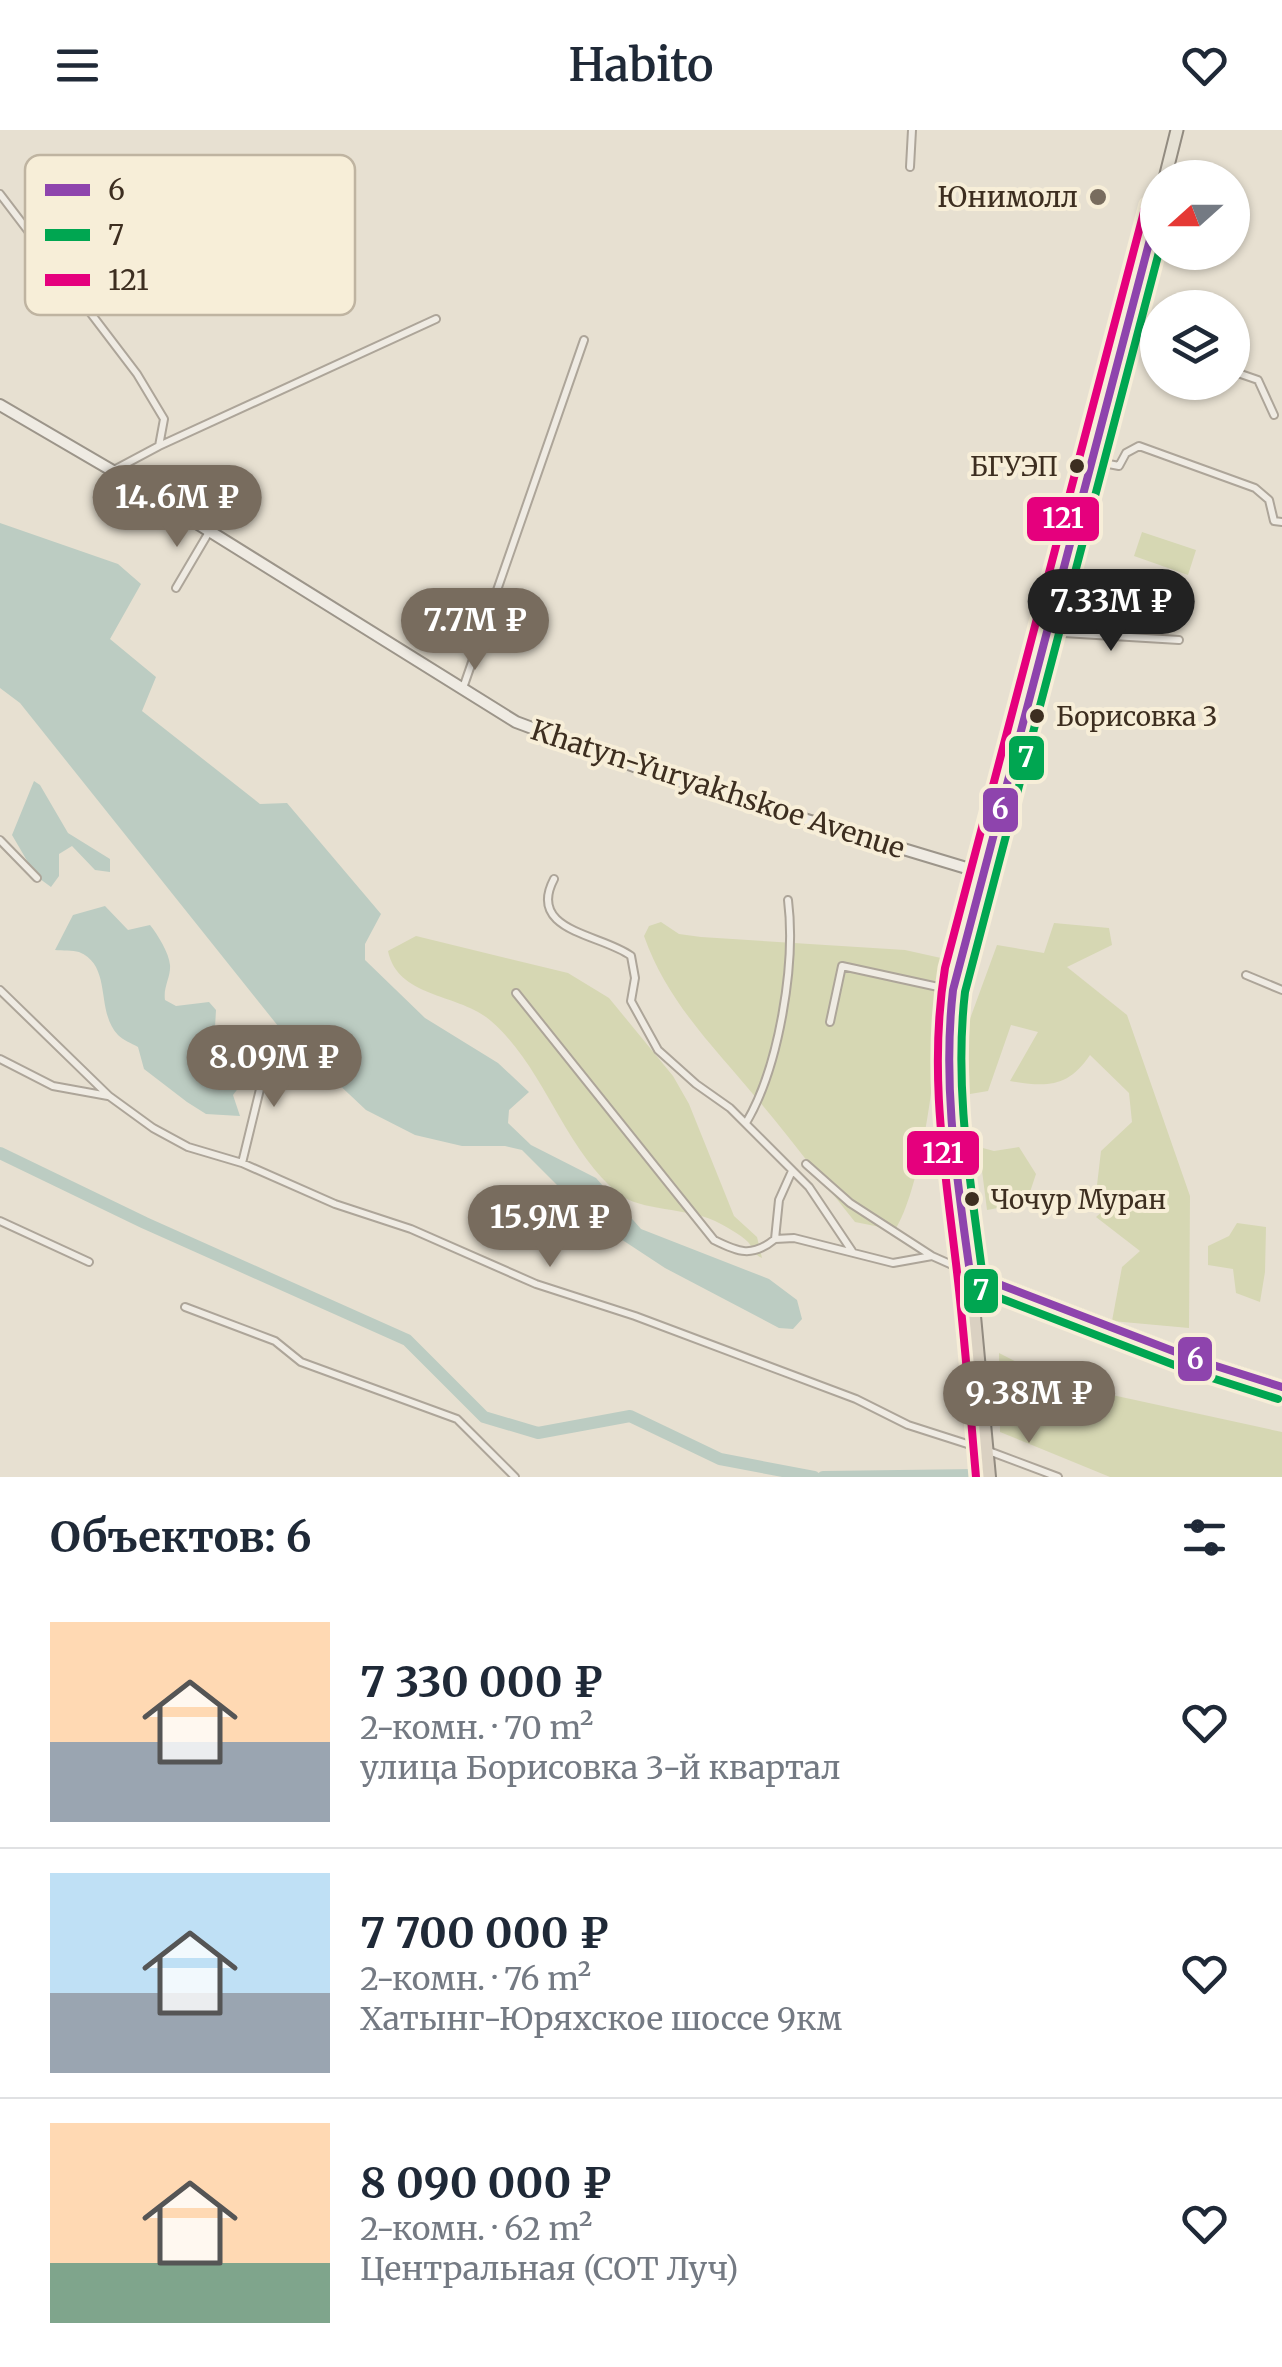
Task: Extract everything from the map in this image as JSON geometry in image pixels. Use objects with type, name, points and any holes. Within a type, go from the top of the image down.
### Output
[{"type":"highway","points":[[970,1273],[989,1477]]},
{"type":"main road","points":[[1170,160],[1178,130]]},
{"type":"main road","points":[[1141,270],[953,990],[947,1089],[970,1273],[1194,1359],[1282,1387]]},
{"type":"main road","name":"Khatyn-Yuryakhskoe Avenue","points":[[0,405],[516,722],[554,739],[711,792],[983,873]]},
{"type":"street","points":[[910,167],[912,130]]},
{"type":"street","points":[[0,194],[25,227]]},
{"type":"street","points":[[92,315],[137,374],[164,418],[159,446]]},
{"type":"street","points":[[113,471],[159,446],[436,319]]},
{"type":"street","points":[[462,689],[584,340]]},
{"type":"street","points":[[1122,342],[1140,346]]},
{"type":"street","points":[[1250,377],[1258,380],[1274,415]]},
{"type":"street","points":[[1091,460],[1120,466],[1126,453],[1140,446],[1255,488],[1269,500],[1274,521],[1282,522]]},
{"type":"street","points":[[176,588],[210,531]]},
{"type":"street","points":[[1046,632],[1179,640]]},
{"type":"street","points":[[0,840],[37,878]]},
{"type":"street","points":[[554,879],[546,894],[548,909],[570,930],[616,944],[631,956],[635,978],[631,1001],[658,1050],[746,1123],[818,1197],[852,1251]]},
{"type":"street","points":[[746,1123],[762,1096],[775,1042],[791,952],[788,900]]},
{"type":"street","points":[[830,1022],[842,966],[953,990]]},
{"type":"street","points":[[1246,975],[1282,990]]},
{"type":"street","points":[[0,990],[109,1096],[172,1140],[242,1163],[335,1204],[412,1228],[536,1284],[635,1316],[856,1399],[908,1426],[1058,1477]]},
{"type":"street","points":[[516,992],[706,1232],[744,1253],[764,1248],[774,1239],[794,1238],[894,1263],[932,1256]]},
{"type":"street","points":[[0,1059],[53,1086],[109,1096]]},
{"type":"street","points":[[242,1163],[262,1085],[250,1063]]},
{"type":"street","points":[[806,1164],[850,1204],[932,1256],[970,1273]]},
{"type":"street","points":[[774,1239],[779,1200],[792,1171]]},
{"type":"street","points":[[0,1221],[89,1262]]},
{"type":"street","points":[[185,1306],[275,1341],[301,1362],[457,1419],[515,1477]]},
{"type":"green space","points":[[1142,532],[1196,550],[1188,575],[1134,556]]},
{"type":"green space","points":[[661,922],[679,934],[701,937],[905,950],[941,958],[939,1020],[924,1138],[916,1175],[895,1230],[855,1222],[694,1023],[665,982],[644,936],[649,926]]},
{"type":"green space","points":[[1054,923],[1109,928],[1112,945],[1067,967],[1127,1015],[1190,1196],[1189,1328],[1112,1321],[1122,1267],[1140,1251],[1096,1217],[1112,1203],[1097,1185],[1101,1151],[1132,1122],[1129,1093],[1090,1055],[1073,1074],[1055,1083],[1010,1081],[1038,1032],[1011,1025],[988,1091],[970,1094],[967,1027],[997,945],[1044,953]]},
{"type":"green space","points":[[416,936],[568,973],[609,998],[673,1076],[689,1104],[734,1216],[757,1237],[762,1258],[745,1239],[715,1221],[639,1204],[619,1194],[583,1154],[510,1040],[478,1012],[417,987],[394,967],[388,951]]},
{"type":"green space","points":[[979,1147],[994,1151],[1019,1147],[1036,1174],[1030,1192],[1020,1197],[1020,1204],[987,1210]]},
{"type":"green space","points":[[1237,1223],[1266,1227],[1260,1302],[1236,1293],[1233,1269],[1208,1265],[1208,1246],[1229,1236]]},
{"type":"green space","points":[[999,1353],[1057,1383],[1282,1432],[1282,1477],[1110,1477],[1000,1432]]},
{"type":"shaded area","points":[[0,523],[118,564],[141,584],[110,639],[156,677],[142,711],[260,804],[287,803],[381,914],[365,944],[365,960],[425,1018],[498,1063],[529,1092],[509,1110],[508,1123],[531,1145],[596,1178],[641,1229],[769,1279],[797,1300],[802,1319],[793,1329],[779,1328],[665,1268],[592,1220],[522,1150],[462,1146],[415,1135],[366,1110],[282,1031],[20,703],[0,688]]},
{"type":"shaded area","points":[[34,781],[68,833],[110,859],[110,872],[95,870],[72,846],[59,854],[59,876],[51,887],[36,876],[12,835]]},
{"type":"shaded area","points":[[105,906],[128,930],[150,925],[156,934],[170,965],[165,1000],[176,1006],[209,1002],[216,1010],[214,1045],[246,1078],[233,1095],[240,1116],[206,1114],[144,1069],[138,1047],[120,1037],[111,1025],[96,968],[79,952],[55,950],[73,915]]},
{"type":"waterway","points":[[0,1153],[145,1223],[407,1340],[484,1417],[538,1433],[630,1416],[720,1459],[814,1477]]},
{"type":"waterway","points":[[823,1477],[976,1475]]},
{"type":"transit line","name":"121","points":[[976,1477],[940,1120],[940,1006],[945,968],[1140,227]]},
{"type":"transit line","name":"6","points":[[970,1273],[950,1097],[953,990],[1142,270]]},
{"type":"transit line","name":"7","points":[[982,1271],[962,1098],[965,992],[1154,270]]},
{"type":"transit line","name":"6","points":[[970,1273],[1194,1359],[1282,1387]]},
{"type":"transit line","name":"7","points":[[966,1285],[1190,1371],[1278,1399]]},
{"type":"place","name":"Юнимолл","points":[[1098,197]]},
{"type":"place","name":"БГУЭП","points":[[1077,466]]},
{"type":"place","name":"Борисовка 3","points":[[1037,716]]},
{"type":"place","name":"Чочур Муран","points":[[972,1199]]}]
